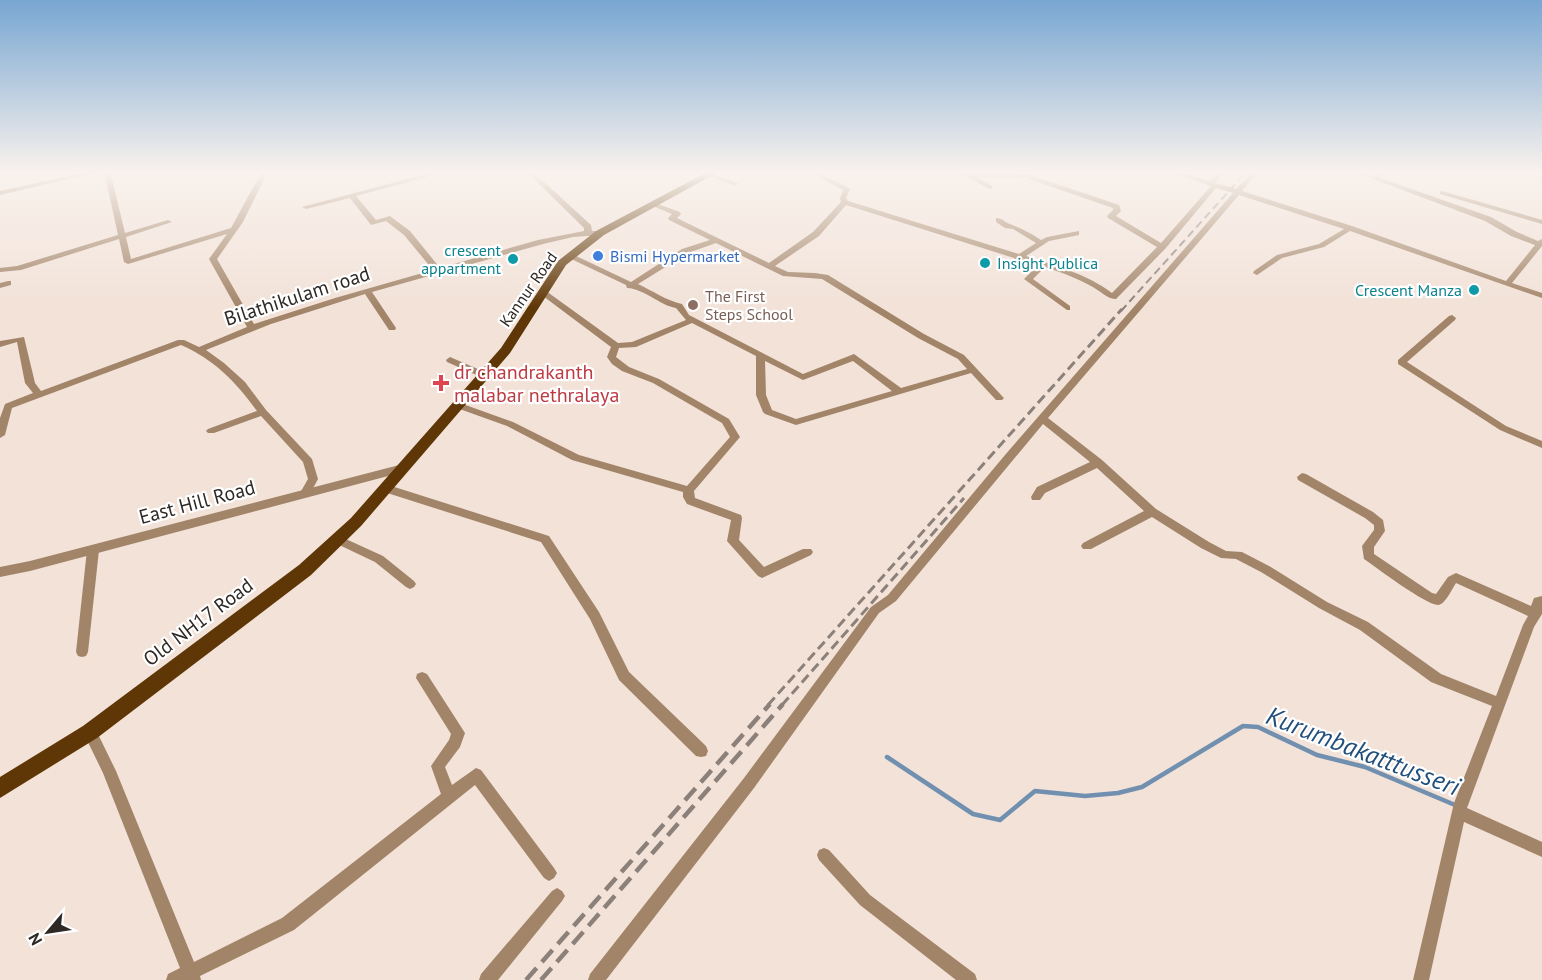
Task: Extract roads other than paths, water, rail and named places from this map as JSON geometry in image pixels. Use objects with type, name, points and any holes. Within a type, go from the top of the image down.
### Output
[{"type":"main road","name":"Kannur Road","points":[[403,468],[506,350],[562,264],[594,233],[627,217]]},
{"type":"main road","name":"Old NH17 Road","points":[[0,788],[90,732],[305,570],[403,468]]},
{"type":"street","points":[[118,217],[128,262],[233,230]]},
{"type":"street","points":[[240,217],[213,259],[252,328]]},
{"type":"street","points":[[371,217],[374,223],[387,218],[406,233],[438,271]]},
{"type":"street","points":[[577,217],[594,233]]},
{"type":"street","points":[[674,217],[672,218],[769,266],[795,276],[814,274],[825,277],[962,357],[999,398]]},
{"type":"street","points":[[769,266],[816,234],[832,217]]},
{"type":"street","points":[[891,217],[1064,271],[1099,287],[1113,297],[1162,247],[1187,217]]},
{"type":"street","points":[[1112,217],[1162,247]]},
{"type":"street","points":[[596,980],[749,783],[875,610],[892,598],[1218,217]]},
{"type":"street","points":[[1314,217],[1542,296]]},
{"type":"street","points":[[1482,217],[1514,234],[1541,242],[1507,284]]},
{"type":"street","points":[[1524,217],[1542,222]]},
{"type":"street","points":[[999,220],[1040,242]]},
{"type":"street","points":[[0,270],[18,268],[168,222]]},
{"type":"street","points":[[1257,273],[1268,262],[1284,253],[1316,248],[1335,239],[1349,228]]},
{"type":"street","name":"Bilathikulam road","points":[[199,350],[237,332],[292,312],[522,247],[594,233]]},
{"type":"street","points":[[1018,258],[1040,242],[1076,233]]},
{"type":"street","points":[[630,286],[686,251],[717,241]]},
{"type":"street","points":[[571,257],[630,286],[661,298],[667,304],[679,306],[686,316],[803,377],[854,357],[900,392]]},
{"type":"street","points":[[1043,265],[1028,279],[1067,308]]},
{"type":"street","points":[[367,291],[392,328]]},
{"type":"street","points":[[543,293],[616,346],[633,345],[693,320]]},
{"type":"street","points":[[1452,318],[1401,362],[1503,428],[1542,445]]},
{"type":"street","points":[[0,344],[21,339],[30,383],[39,395]]},
{"type":"street","points":[[0,435],[4,407],[181,342],[199,350],[221,365],[242,384],[263,412],[308,461],[313,479],[305,494]]},
{"type":"street","points":[[616,346],[611,357],[614,362],[654,381],[726,421],[732,429],[735,437],[689,490],[688,497],[691,501],[737,518],[733,541],[762,573],[807,552]]},
{"type":"street","points":[[760,354],[761,395],[768,412],[796,422],[974,370]]},
{"type":"street","points":[[450,360],[484,375]]},
{"type":"street","points":[[457,405],[510,423],[576,458],[689,490]]},
{"type":"street","points":[[211,431],[263,412]]},
{"type":"street","points":[[1043,419],[1098,463],[1152,512],[1225,555],[1238,555],[1265,568],[1323,605],[1364,626],[1436,678],[1499,703]]},
{"type":"street","points":[[1036,496],[1041,490],[1098,463]]},
{"type":"street","name":"East Hill Road","points":[[0,572],[93,550],[403,468]]},
{"type":"street","points":[[1302,477],[1379,523],[1380,531],[1368,546],[1368,556],[1428,596],[1438,600],[1452,580],[1456,578],[1539,607],[1529,625],[1459,812],[1421,980]]},
{"type":"street","points":[[385,488],[545,539],[595,616],[624,676],[701,751]]},
{"type":"street","points":[[1087,546],[1152,512]]},
{"type":"street","points":[[337,539],[379,560],[410,584]]},
{"type":"street","points":[[82,652],[93,550]]},
{"type":"street","points":[[422,678],[458,734],[455,743],[438,766],[449,796]]},
{"type":"street","points":[[90,732],[109,771],[191,975]]},
{"type":"street","points":[[174,980],[191,975],[288,924],[476,775],[549,873]]},
{"type":"street","points":[[1459,812],[1542,850]]},
{"type":"street","points":[[824,855],[865,900],[969,980]]},
{"type":"street","points":[[487,980],[557,896]]},
{"type":"waterway","name":"Kurumbakatttusseri","points":[[887,757],[973,814],[1000,820],[1035,791],[1085,796],[1118,793],[1142,787],[1243,726],[1258,727],[1317,755],[1365,767],[1455,805]]},
{"type":"railway","points":[[1121,311],[1206,217]]},
{"type":"railway","points":[[768,705],[1122,309]]},
{"type":"railway","points":[[782,705],[964,498]]},
{"type":"railway","points":[[526,980],[770,704]]},
{"type":"railway","points":[[541,980],[783,704]]},
{"type":"place","name":"Bismi Hypermarket","points":[[598,256]]},
{"type":"place","name":"crescent appartment","points":[[513,259]]},
{"type":"place","name":"Insight Publica","points":[[985,263]]},
{"type":"place","name":"Crescent Manza","points":[[1474,290]]},
{"type":"place","name":"The First Steps School","points":[[693,305]]},
{"type":"place","name":"dr chandrakanth malabar nethralaya","points":[[441,383]]}]
